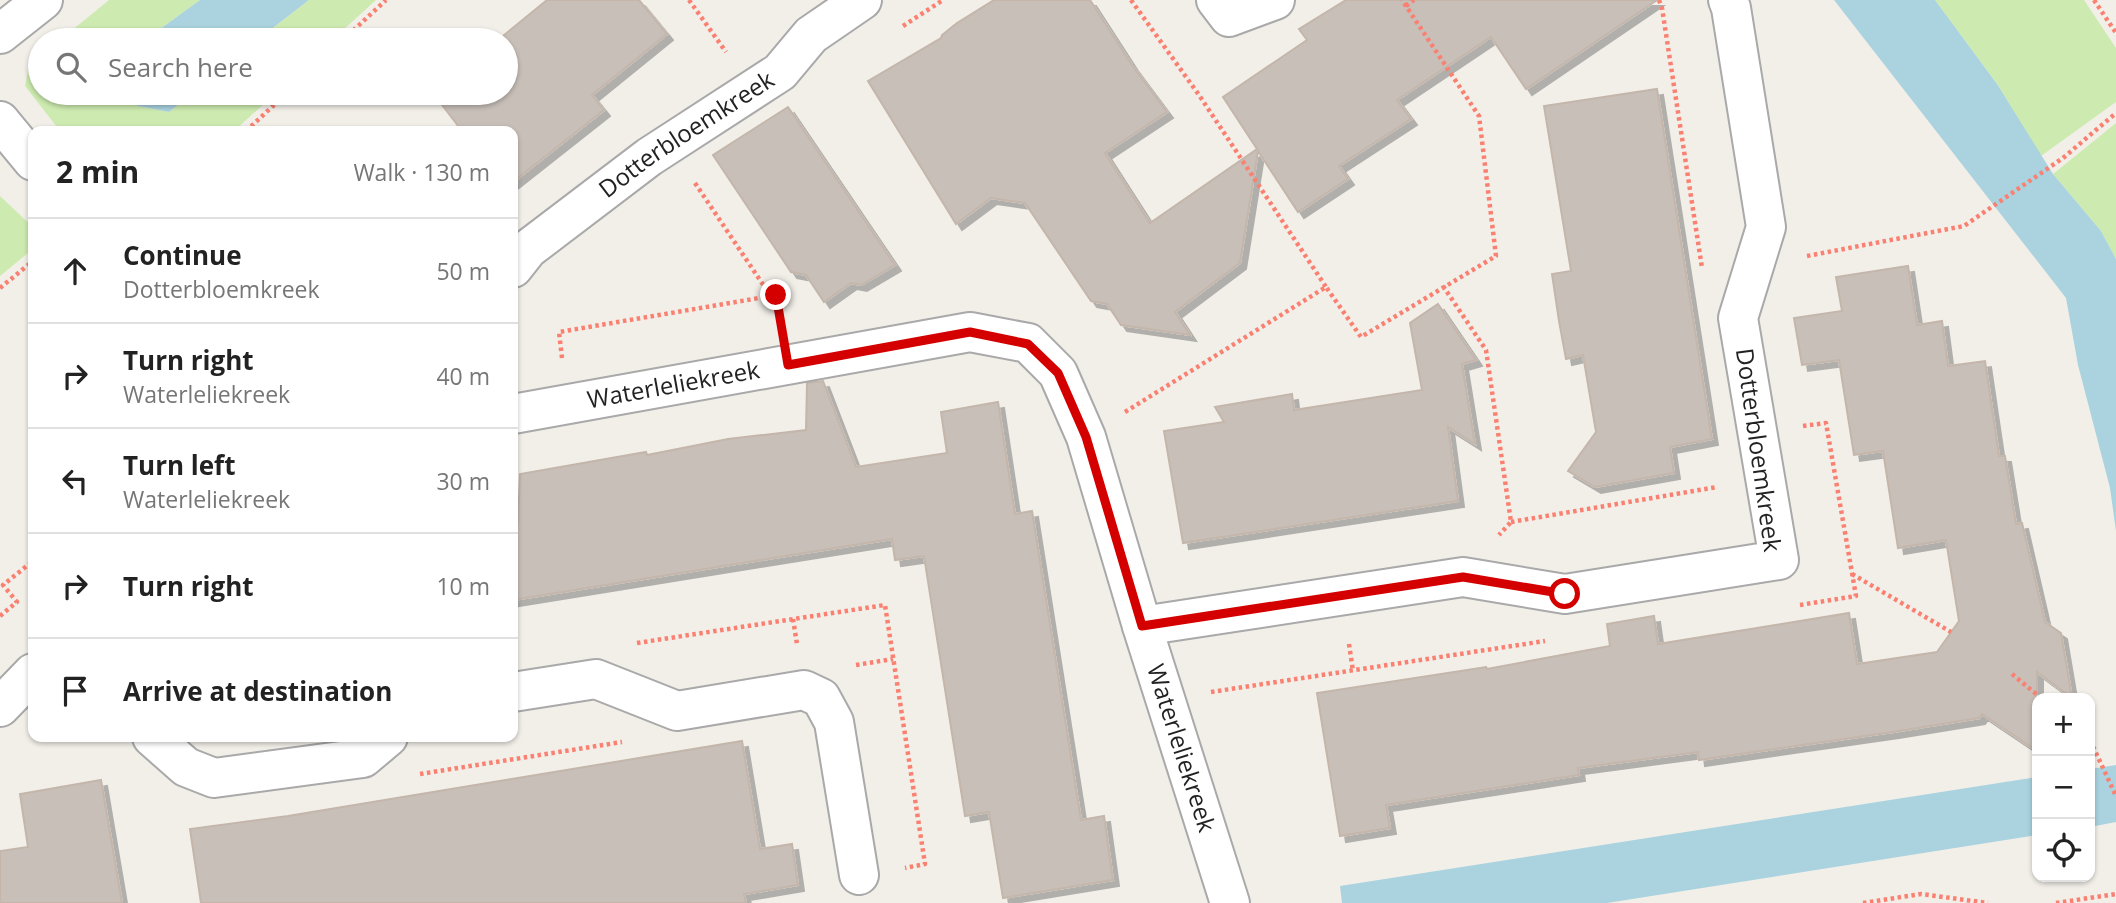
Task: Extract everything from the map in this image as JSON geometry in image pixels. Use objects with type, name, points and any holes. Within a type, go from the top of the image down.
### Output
[{"type":"street","points":[[0,34],[43,0]]},
{"type":"street","name":"Dotterbloemkreek","points":[[518,262],[528,249],[670,145],[780,72],[811,34],[862,0]]},
{"type":"street","points":[[1216,0],[1229,17],[1275,0]]},
{"type":"street","name":"Dotterbloemkreek","points":[[1142,626],[1463,577],[1565,594],[1779,560],[1738,318],[1766,227],[1728,0]]},
{"type":"street","points":[[0,121],[28,155]]},
{"type":"street","name":"Waterleliekreek","points":[[518,413],[970,332],[1028,344],[1058,373],[1086,437],[1142,626],[1228,897]]},
{"type":"street","points":[[0,707],[28,678]]},
{"type":"street","points":[[518,691],[596,679],[677,711],[804,690],[821,698],[834,722],[859,875]]},
{"type":"street","points":[[158,742],[186,767],[214,778],[375,748]]},
{"type":"path","points":[[356,28],[386,0]]},
{"type":"path","points":[[689,0],[753,90]]},
{"type":"path","points":[[1131,0],[1199,95],[1361,337],[1496,256],[1479,116],[1402,0]]},
{"type":"path","points":[[1406,6],[1414,0]]},
{"type":"path","points":[[1659,0],[1705,286],[1738,318]]},
{"type":"path","points":[[2094,0],[2116,33]]},
{"type":"path","points":[[251,126],[274,105]]},
{"type":"path","points":[[1754,266],[1964,226],[2063,158],[2116,113]]},
{"type":"path","points":[[670,145],[770,296]]},
{"type":"path","points":[[0,288],[28,265]]},
{"type":"path","points":[[1443,286],[1486,350],[1511,522]]},
{"type":"path","points":[[1086,437],[1326,287]]},
{"type":"path","points":[[568,404],[559,332],[776,295],[788,365]]},
{"type":"path","points":[[1758,432],[1826,423],[1852,574],[1951,632]]},
{"type":"path","points":[[1495,582],[1489,547],[1511,522],[1767,479]]},
{"type":"path","points":[[0,616],[16,602],[3,585],[28,565]]},
{"type":"path","points":[[1166,699],[1572,637],[1565,594]]},
{"type":"path","points":[[2012,674],[2035,693]]},
{"type":"path","points":[[375,748],[386,780],[654,737],[677,711]]},
{"type":"path","points":[[2095,749],[2116,796]]},
{"type":"path","points":[[1863,903],[1922,894],[1988,903]]},
{"type":"path","points":[[2056,903],[2116,894]]},
{"type":"green space","points":[[109,0],[200,0],[162,28],[75,28]]},
{"type":"green space","points":[[309,0],[376,0],[345,28],[273,28]]},
{"type":"green space","points":[[1935,0],[2084,0],[2116,48],[2116,102],[2041,156],[1997,84]]},
{"type":"green space","points":[[40,105],[137,105],[169,112],[178,105],[263,105],[240,126],[56,126]]},
{"type":"green space","points":[[2116,123],[2116,259],[2101,231],[2053,174]]},
{"type":"green space","points":[[0,196],[28,222],[28,253],[0,276]]},
{"type":"water","points":[[200,0],[309,0],[273,28],[162,28]]},
{"type":"water","points":[[1834,0],[1935,0],[1997,84],[2053,174],[2101,231],[2116,259],[2116,531],[2110,488],[2078,365],[2066,298]]},
{"type":"water","points":[[137,105],[178,105],[169,112]]},
{"type":"water","points":[[2116,765],[2116,822],[2095,826],[2095,819],[2095,768]]},
{"type":"water","points":[[2032,778],[2032,836],[1607,903],[1342,903],[1340,886]]},
{"type":"building","points":[[547,0],[639,0],[667,34],[592,95],[604,110],[518,178],[518,126],[458,126],[442,105],[518,105],[518,28],[513,28]]},
{"type":"building","points":[[994,0],[1090,0],[1132,65],[1167,112],[1105,153],[1150,223],[1257,149],[1223,97],[1307,40],[1299,29],[1346,0],[1657,0],[1526,89],[1491,37],[1397,100],[1411,119],[1339,166],[1348,179],[1298,212],[1258,151],[1240,263],[1175,312],[1190,335],[1121,325],[1107,304],[1091,301],[1025,203],[991,198],[956,224],[868,81],[941,38],[957,23]]},
{"type":"building","points":[[1657,89],[1712,439],[1670,447],[1674,473],[1595,487],[1568,471],[1596,432],[1583,355],[1566,359],[1559,321],[1552,274],[1571,271],[1544,106]]},
{"type":"building","points":[[788,107],[895,265],[861,285],[851,283],[824,302],[806,275],[791,272],[713,155]]},
{"type":"building","points":[[1908,266],[1917,325],[1942,321],[1948,366],[1985,361],[1999,456],[2005,456],[2016,524],[2022,523],[2045,622],[2061,633],[2071,693],[2065,693],[2037,672],[2037,693],[2032,693],[2032,748],[1982,714],[1979,718],[1893,732],[1699,760],[1698,752],[1578,768],[1579,775],[1386,805],[1390,828],[1340,836],[1317,693],[1486,667],[1487,669],[1610,646],[1607,624],[1654,616],[1658,644],[1849,613],[1857,664],[1937,652],[1959,621],[1946,540],[1898,548],[1883,451],[1854,455],[1839,360],[1802,365],[1794,318],[1842,311],[1836,277]]},
{"type":"building","points":[[1438,304],[1476,360],[1462,364],[1475,444],[1448,427],[1458,501],[1183,543],[1164,431],[1224,422],[1215,407],[1292,394],[1294,410],[1422,390],[1410,323]]},
{"type":"building","points":[[823,381],[856,467],[947,453],[941,412],[998,402],[1015,514],[1032,511],[1081,820],[1104,816],[1113,880],[1003,898],[989,812],[965,816],[924,556],[895,560],[892,539],[518,599],[520,474],[646,452],[647,455],[728,439],[806,430],[807,383]]},
{"type":"building","points":[[742,741],[760,849],[792,844],[798,885],[744,894],[746,903],[201,903],[190,829],[288,816]]},
{"type":"building","points":[[101,780],[122,903],[0,903],[0,851],[28,847],[20,794]]},
{"type":"route","points":[[776,295],[788,365],[970,332],[1028,344],[1058,373],[1086,437],[1142,626],[1463,577],[1565,594]]}]
